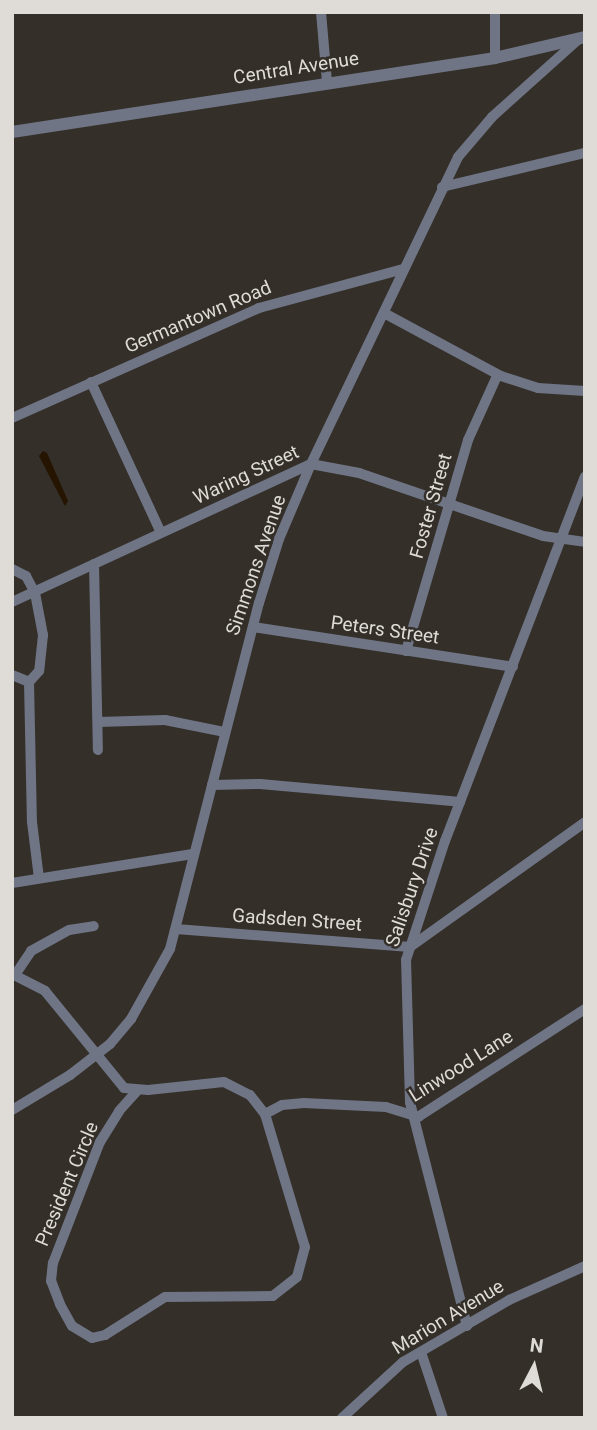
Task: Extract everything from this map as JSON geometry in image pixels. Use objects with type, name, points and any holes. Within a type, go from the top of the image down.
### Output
[{"type":"street","points":[[321,12],[327,82]]},
{"type":"street","points":[[495,12],[495,58]]},
{"type":"street","name":"Central Avenue","points":[[12,132],[495,58],[582,38]]},
{"type":"street","name":"Simmons Avenue","points":[[12,1110],[100,1053],[131,1019],[170,949],[253,627],[279,539],[311,464],[442,187],[474,136],[582,38]]},
{"type":"street","points":[[442,187],[585,153]]},
{"type":"street","name":"Germantown Road","points":[[12,418],[259,308],[404,269]]},
{"type":"street","points":[[384,313],[498,374],[538,388],[585,391]]},
{"type":"street","name":"Foster Street","points":[[406,651],[474,425],[498,374]]},
{"type":"street","points":[[91,382],[161,533]]},
{"type":"street","name":"Waring Street","points":[[12,602],[311,464],[341,468],[561,540],[585,542]]},
{"type":"street","name":"Salisbury Drive","points":[[467,1325],[413,1117],[405,970],[410,947],[460,802],[585,477]]},
{"type":"street","points":[[94,564],[98,750]]},
{"type":"street","points":[[12,569],[26,576],[34,593],[44,654],[39,671],[29,682],[32,822],[40,878]]},
{"type":"street","name":"Peters Street","points":[[253,627],[513,667]]},
{"type":"street","points":[[12,675],[29,682]]},
{"type":"street","points":[[98,722],[165,720],[224,732]]},
{"type":"street","points":[[212,785],[260,784],[460,802]]},
{"type":"street","points":[[410,947],[585,822]]},
{"type":"street","points":[[12,883],[193,854]]},
{"type":"street","points":[[94,926],[69,930],[31,951],[14,975],[45,991],[100,1053],[120,1085],[138,1090]]},
{"type":"street","name":"Gadsden Street","points":[[176,929],[410,947]]},
{"type":"street","name":"Linwood Lane","points":[[265,1114],[282,1105],[304,1103],[395,1108],[413,1117],[423,1115],[585,1009]]},
{"type":"street","name":"President Circle","points":[[224,1082],[245,1090],[265,1114],[305,1247],[297,1277],[267,1298],[164,1297],[105,1335],[92,1338],[72,1326],[60,1304],[53,1289],[52,1264],[100,1142],[119,1111],[138,1090],[224,1082]]},
{"type":"street","name":"Marion Avenue","points":[[342,1418],[392,1371],[421,1352],[509,1300],[585,1266]]},
{"type":"street","points":[[421,1352],[443,1418]]},
{"type":"shaded area","points":[[43,451],[47,453],[68,501],[65,506],[39,456]]}]
